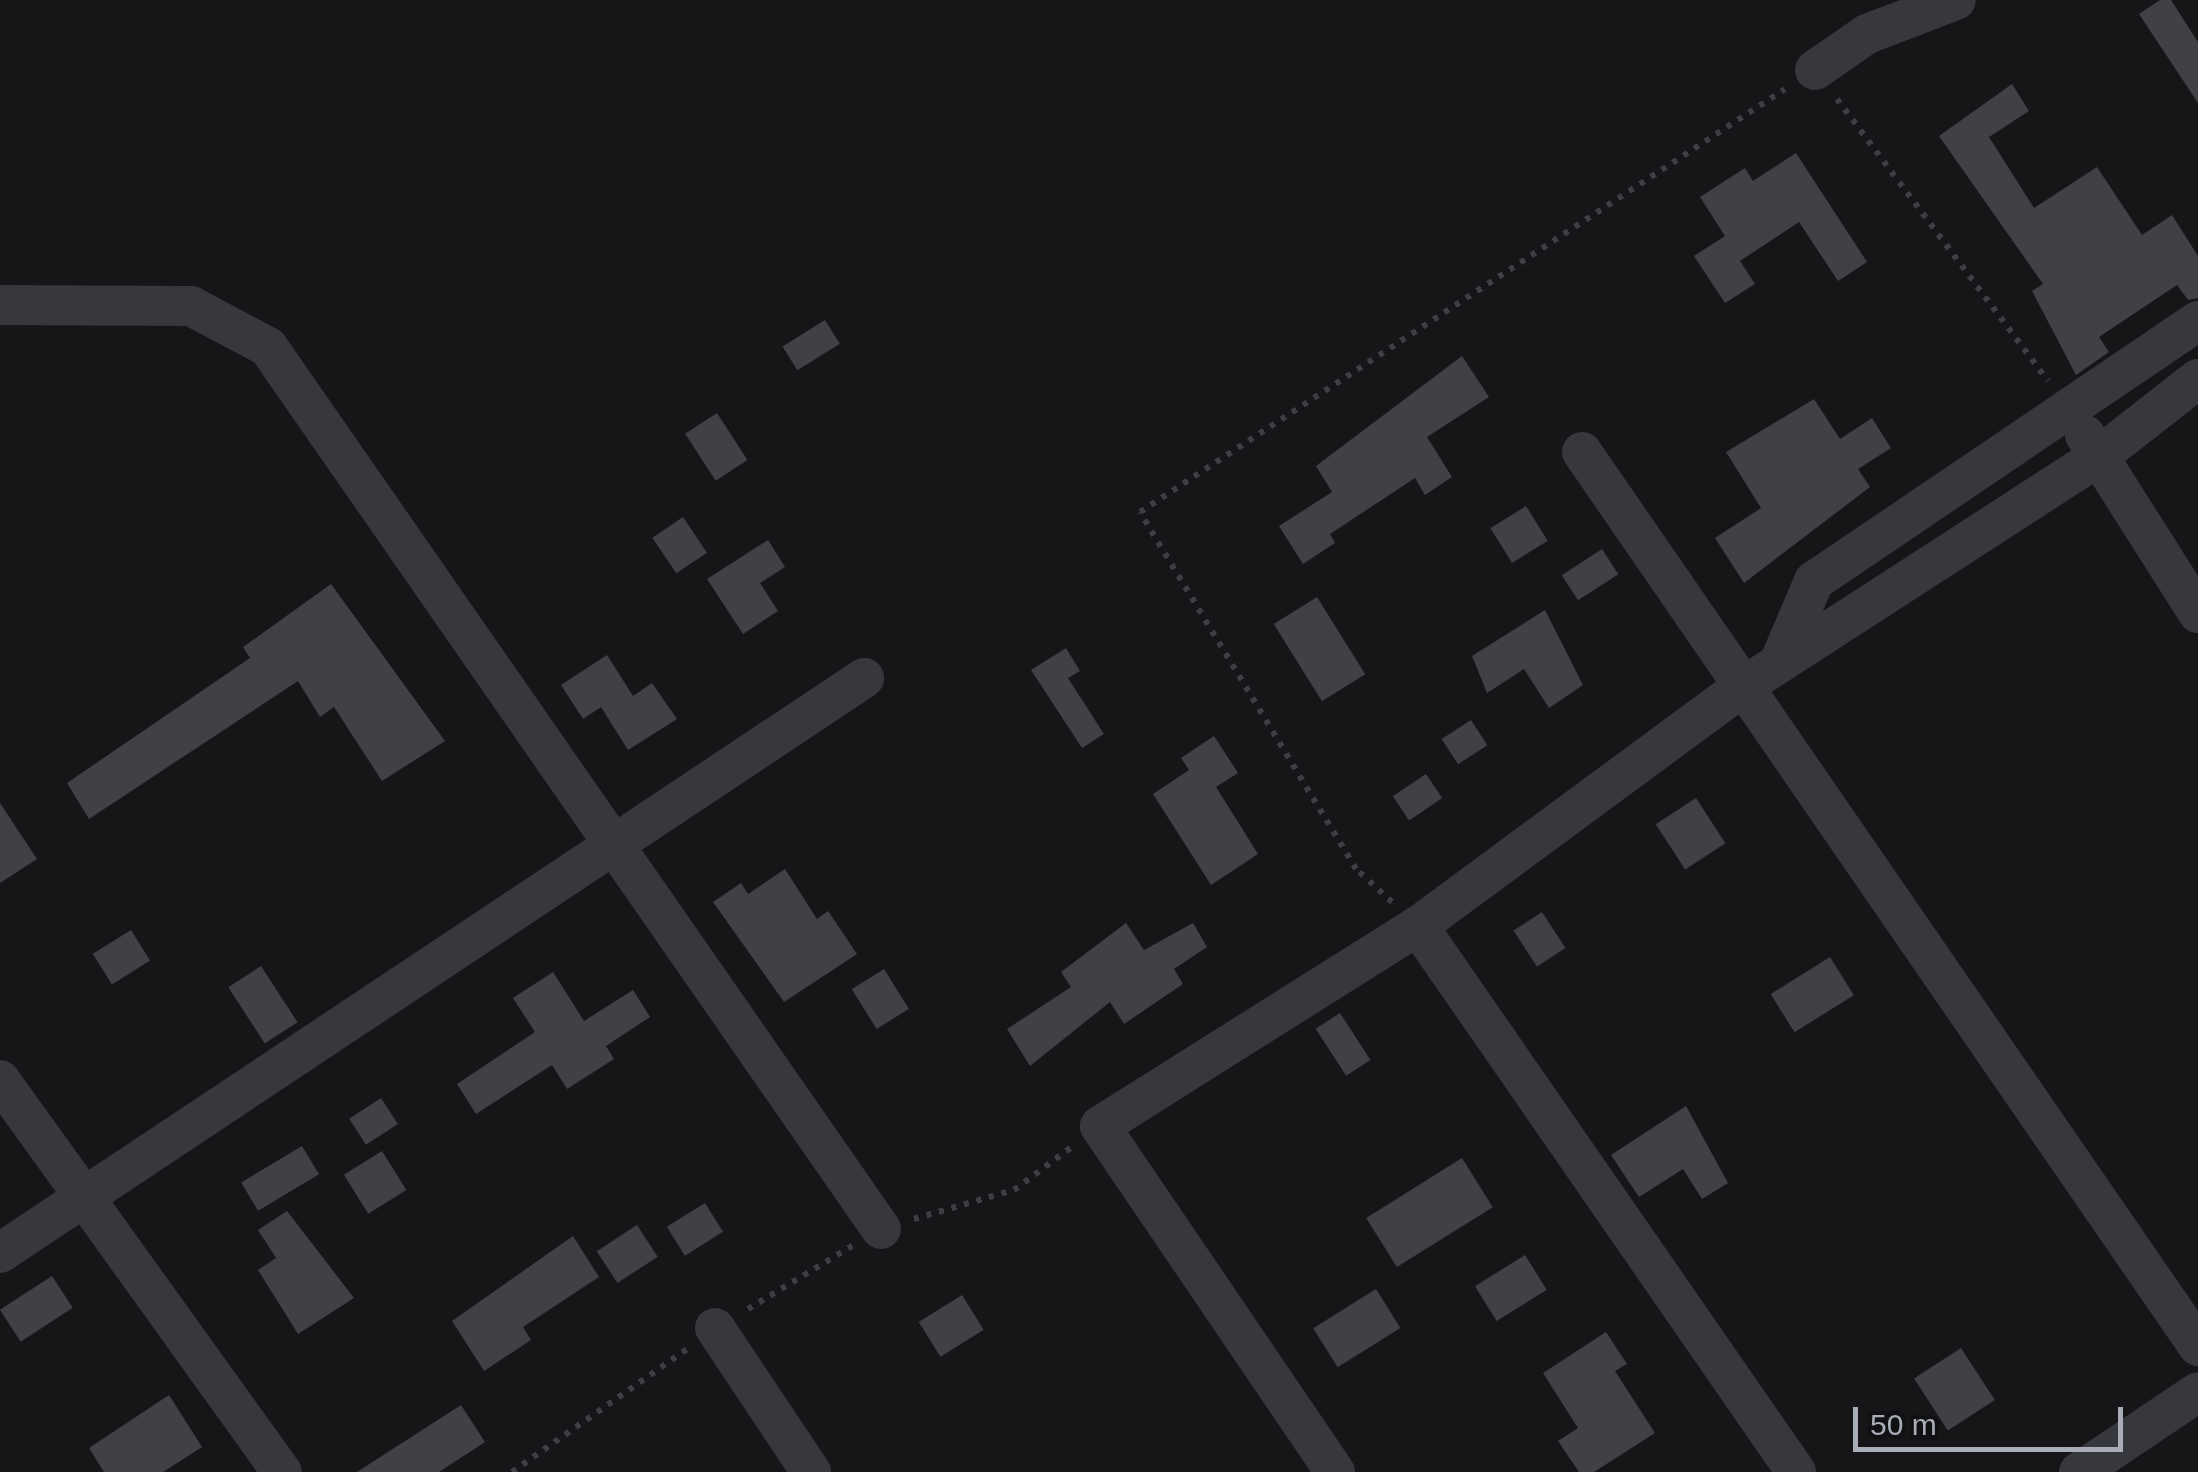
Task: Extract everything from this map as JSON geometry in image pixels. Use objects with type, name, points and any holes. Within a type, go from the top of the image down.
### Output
[{"type":"street","points":[[1815,70],[1867,34],[1956,0]]},
{"type":"street","points":[[0,305],[191,306],[268,347],[881,1228]]},
{"type":"street","points":[[1780,663],[1814,581],[2198,321]]},
{"type":"street","points":[[1335,1472],[1100,1126],[1418,926],[1744,686],[2098,457],[2198,379]]},
{"type":"street","points":[[2070,410],[2198,613]]},
{"type":"street","points":[[1582,452],[2198,1346]]},
{"type":"street","points":[[0,1253],[864,678]]},
{"type":"street","points":[[1418,926],[1796,1472]]},
{"type":"street","points":[[0,1080],[282,1472]]},
{"type":"street","points":[[715,1328],[811,1472]]},
{"type":"street","points":[[2079,1472],[2198,1392]]},
{"type":"path","points":[[1418,926],[1356,870],[1140,512],[1815,70],[2070,410]]},
{"type":"path","points":[[512,1472],[715,1328],[881,1228],[1014,1190],[1100,1126]]},
{"type":"building","points":[[2160,0],[2171,0],[2198,42],[2198,103],[2139,14]]},
{"type":"building","points":[[2012,84],[2029,111],[1989,137],[2034,208],[2097,167],[2142,235],[2172,215],[2198,256],[2198,298],[2188,300],[2177,285],[2099,337],[2109,352],[2076,375],[2032,291],[2043,284],[1939,136]]},
{"type":"building","points":[[1796,153],[1867,262],[1838,281],[1799,222],[1740,261],[1755,284],[1725,303],[1694,256],[1725,236],[1700,197],[1745,168],[1753,181]]},
{"type":"building","points":[[825,320],[840,344],[797,370],[783,346]]},
{"type":"building","points":[[1462,356],[1489,397],[1427,437],[1452,477],[1425,495],[1415,478],[1330,534],[1335,543],[1303,564],[1279,526],[1332,492],[1316,466]]},
{"type":"building","points":[[1814,399],[1840,439],[1872,418],[1891,448],[1858,469],[1870,487],[1744,583],[1715,538],[1761,508],[1726,452]]},
{"type":"building","points":[[717,413],[747,460],[716,481],[685,434]]},
{"type":"building","points":[[1526,506],[1548,541],[1512,563],[1490,528]]},
{"type":"building","points":[[683,517],[707,553],[676,573],[652,538]]},
{"type":"building","points":[[768,540],[785,567],[760,583],[778,611],[743,634],[707,579]]},
{"type":"building","points":[[1602,549],[1618,574],[1578,600],[1562,575]]},
{"type":"building","points":[[331,584],[445,741],[382,781],[334,707],[320,717],[298,681],[89,819],[67,783],[250,658],[243,647]]},
{"type":"building","points":[[1317,597],[1365,674],[1322,701],[1274,624]]},
{"type":"building","points":[[1545,610],[1583,685],[1549,708],[1524,669],[1487,693],[1472,656]]},
{"type":"building","points":[[1066,648],[1080,671],[1068,678],[1104,734],[1082,748],[1031,670]]},
{"type":"building","points":[[607,655],[633,696],[652,683],[677,719],[628,750],[601,707],[583,719],[561,685]]},
{"type":"building","points":[[1471,720],[1487,745],[1458,764],[1442,739]]},
{"type":"building","points":[[1214,736],[1238,773],[1216,787],[1258,854],[1211,885],[1153,794],[1189,770],[1181,758]]},
{"type":"building","points":[[1426,774],[1442,798],[1409,820],[1393,796]]},
{"type":"building","points":[[1696,798],[1725,843],[1685,869],[1656,824]]},
{"type":"building","points":[[0,803],[37,859],[0,883]]},
{"type":"building","points":[[785,869],[817,919],[828,911],[857,954],[784,1002],[713,902],[741,883],[748,894]]},
{"type":"building","points":[[1542,912],[1565,948],[1537,967],[1513,931]]},
{"type":"building","points":[[1126,923],[1144,950],[1193,923],[1207,947],[1174,969],[1183,984],[1124,1024],[1110,1002],[1030,1066],[1007,1029],[1071,987],[1061,972]]},
{"type":"building","points":[[131,930],[150,961],[112,984],[93,954]]},
{"type":"building","points":[[1830,957],[1854,995],[1794,1032],[1771,994]]},
{"type":"building","points":[[261,966],[297,1022],[265,1043],[228,987]]},
{"type":"building","points":[[884,969],[909,1009],[877,1029],[852,989]]},
{"type":"building","points":[[553,972],[584,1021],[633,990],[650,1017],[606,1046],[614,1059],[567,1089],[552,1065],[476,1114],[457,1084],[535,1032],[513,998]]},
{"type":"building","points":[[1340,1013],[1370,1060],[1346,1076],[1316,1029]]},
{"type":"building","points":[[381,1098],[398,1124],[366,1145],[349,1119]]},
{"type":"building","points":[[1686,1106],[1728,1183],[1702,1199],[1683,1169],[1639,1197],[1611,1155]]},
{"type":"building","points":[[302,1146],[319,1174],[258,1211],[241,1183]]},
{"type":"building","points":[[382,1151],[406,1190],[368,1214],[344,1175]]},
{"type":"building","points":[[1462,1158],[1493,1207],[1397,1267],[1366,1218]]},
{"type":"building","points":[[705,1203],[723,1232],[685,1256],[667,1227]]},
{"type":"building","points":[[287,1211],[354,1298],[298,1334],[258,1270],[276,1258],[258,1230]]},
{"type":"building","points":[[637,1225],[658,1257],[617,1283],[597,1251]]},
{"type":"building","points":[[573,1236],[599,1277],[523,1327],[531,1340],[484,1371],[452,1321]]},
{"type":"building","points":[[1525,1255],[1547,1290],[1497,1321],[1475,1286]]},
{"type":"building","points":[[52,1276],[73,1308],[21,1342],[0,1310]]},
{"type":"building","points":[[1376,1289],[1400,1328],[1338,1367],[1313,1328]]},
{"type":"building","points":[[962,1295],[984,1330],[940,1357],[919,1322]]},
{"type":"building","points":[[1606,1332],[1627,1364],[1615,1371],[1655,1433],[1594,1472],[1579,1472],[1558,1441],[1578,1428],[1543,1373]]},
{"type":"building","points":[[1961,1348],[1995,1400],[1948,1430],[1914,1378]]},
{"type":"building","points":[[169,1395],[202,1447],[163,1472],[104,1472],[89,1448]]},
{"type":"building","points":[[461,1405],[485,1442],[439,1472],[357,1472]]}]
